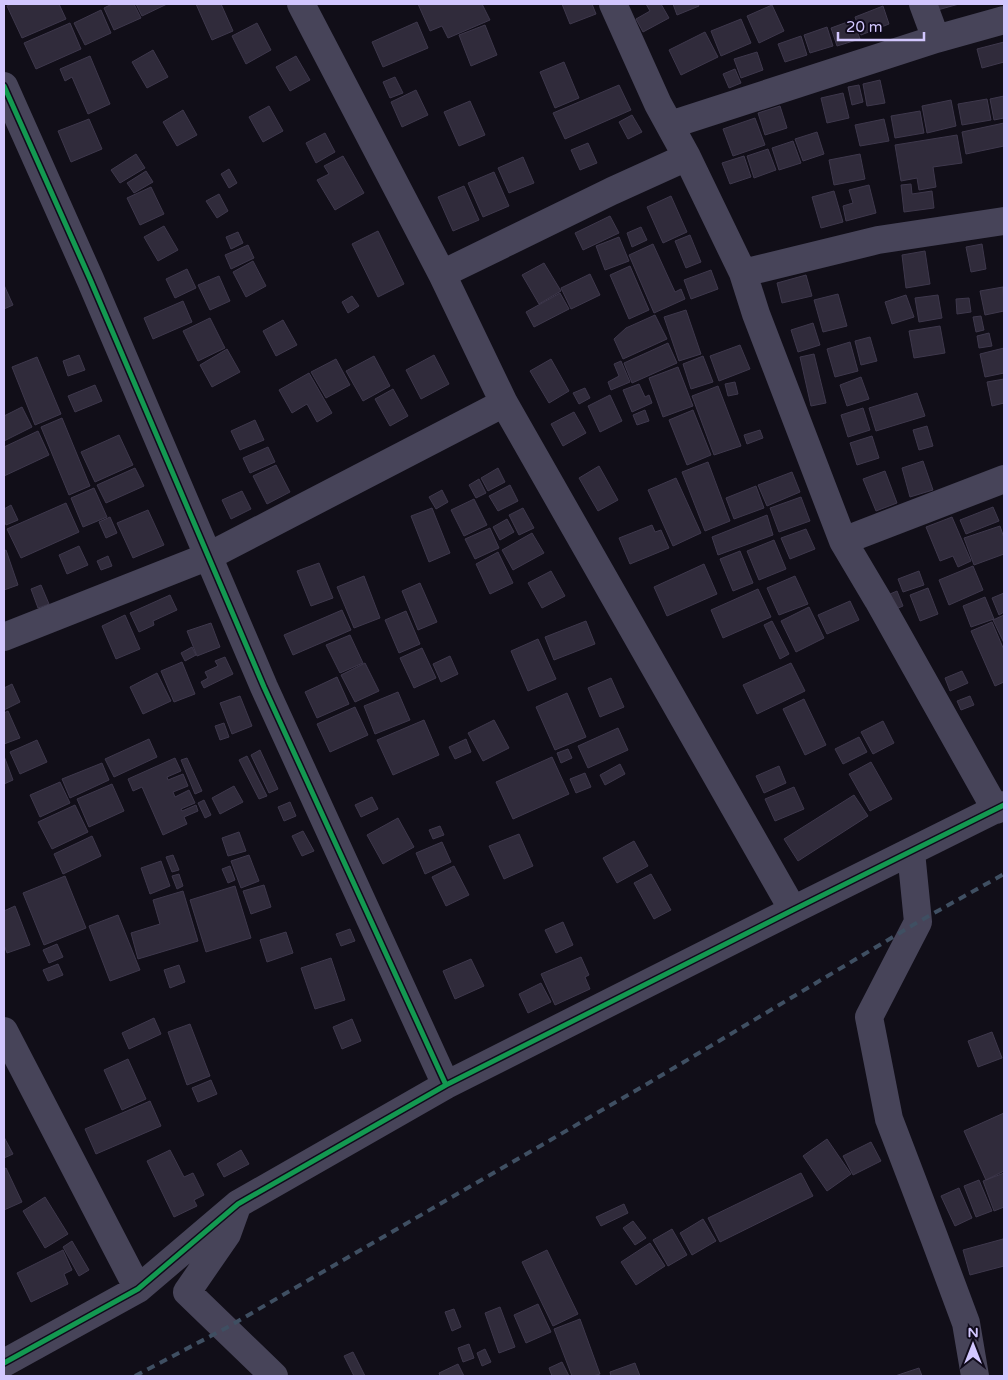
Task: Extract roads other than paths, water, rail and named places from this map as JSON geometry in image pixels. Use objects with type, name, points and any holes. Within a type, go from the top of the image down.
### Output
[{"type":"street","points":[[301,4],[442,274],[504,402],[793,910]]},
{"type":"street","points":[[4,1363],[138,1289],[238,1204],[446,1085],[1000,808],[843,541],[742,273],[687,157],[658,104],[613,4]]},
{"type":"street","points":[[922,4],[936,39]]},
{"type":"street","points":[[670,126],[936,39],[1004,20]]},
{"type":"street","points":[[4,86],[94,288],[264,687],[446,1085]]},
{"type":"street","points":[[442,274],[612,191],[687,157]]},
{"type":"street","points":[[742,273],[878,240],[1004,221]]},
{"type":"street","points":[[4,637],[209,556],[504,402]]},
{"type":"street","points":[[843,541],[1004,479]]},
{"type":"street","points":[[911,852],[918,922],[869,1017],[889,1119],[966,1323],[976,1376]]},
{"type":"street","points":[[4,1031],[138,1289]]},
{"type":"street","points":[[238,1204],[228,1234],[187,1292],[274,1376]]},
{"type":"railway","points":[[135,1376],[226,1328],[647,1084],[918,922],[1004,874]]}]
